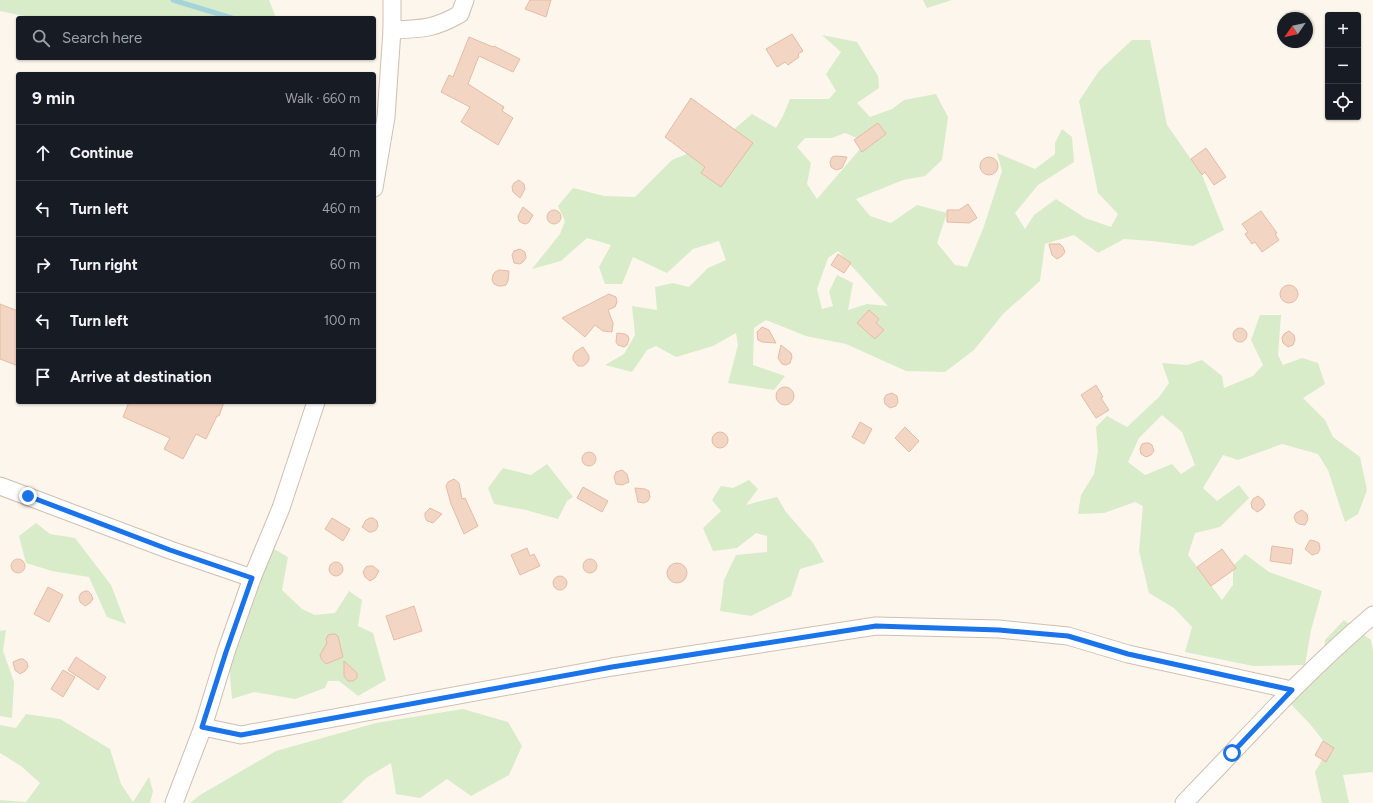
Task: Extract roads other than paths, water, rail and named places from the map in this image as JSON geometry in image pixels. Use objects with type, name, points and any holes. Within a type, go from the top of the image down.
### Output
[{"type":"street","points":[[376,176],[386,117],[392,30],[392,0]]},
{"type":"street","points":[[392,30],[429,28],[446,22],[460,14],[465,0]]},
{"type":"street","points":[[174,803],[202,727],[252,578],[281,508],[315,404]]},
{"type":"street","points":[[0,486],[170,550],[252,578]]},
{"type":"street","points":[[1184,803],[1292,690],[1342,641],[1373,615]]},
{"type":"street","points":[[202,727],[241,735],[612,667],[876,626],[999,630],[1068,636],[1128,654],[1292,690]]},
{"type":"waterway","points":[[173,0],[225,16]]}]
